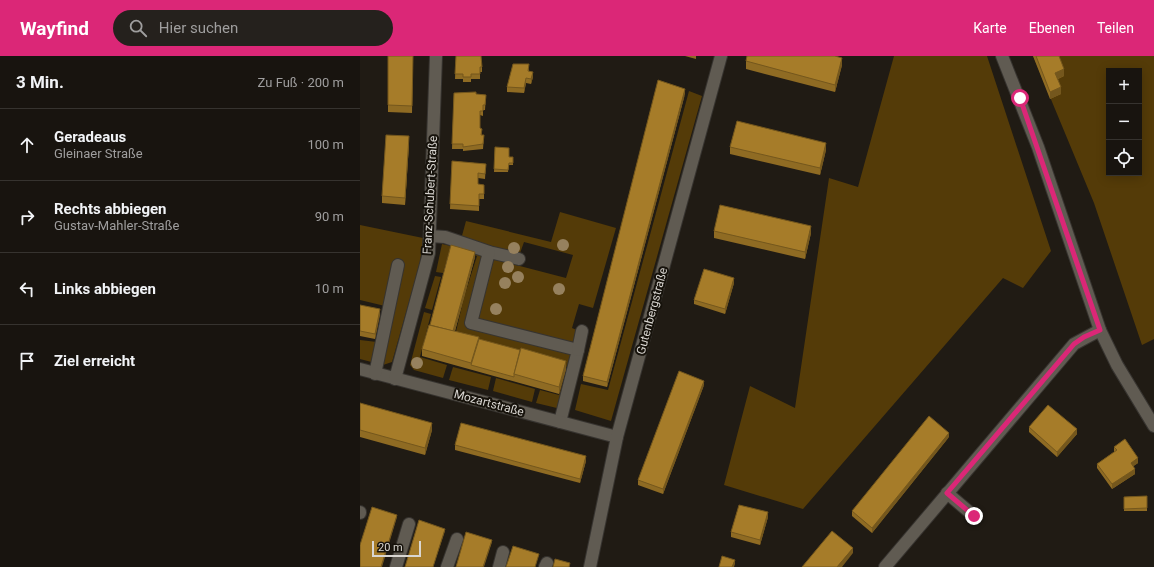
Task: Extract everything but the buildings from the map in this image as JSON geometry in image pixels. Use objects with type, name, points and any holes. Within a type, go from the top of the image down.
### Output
[{"type":"street","name":"Franz-Schubert-Straße","points":[[396,379],[427,266],[430,236],[436,56]]},
{"type":"street","name":"Gutenbergstraße","points":[[590,567],[617,437],[721,56]]},
{"type":"street","points":[[1002,56],[1033,133],[1100,330],[1117,365],[1154,426]]},
{"type":"street","points":[[430,236],[445,237],[489,252],[519,259]]},
{"type":"street","points":[[489,252],[471,323],[578,350]]},
{"type":"street","points":[[375,374],[398,265]]},
{"type":"street","points":[[885,567],[1074,344],[1084,337],[1100,330]]},
{"type":"street","points":[[560,422],[582,331]]},
{"type":"street","name":"Mozartstraße","points":[[360,369],[617,437]]},
{"type":"street","points":[[947,493],[974,516]]},
{"type":"street","points":[[396,567],[409,524]]},
{"type":"street","points":[[448,567],[457,539]]},
{"type":"street","points":[[499,567],[504,552]]},
{"type":"shaded area","points":[[894,56],[987,56],[1051,251],[1023,288],[1003,278],[803,509],[724,485],[750,386],[795,408],[829,178],[858,187]]},
{"type":"shaded area","points":[[1033,56],[1154,56],[1154,339],[1142,345],[1094,203]]},
{"type":"shaded area","points":[[689,91],[702,96],[611,421],[575,410],[581,384],[608,390]]},
{"type":"shaded area","points":[[560,212],[616,228],[593,308],[579,304],[572,328],[579,331],[575,346],[474,319],[490,255],[516,260],[516,265],[566,278],[573,255],[524,242],[519,256],[460,243],[466,221],[551,242]]},
{"type":"shaded area","points":[[360,225],[423,238],[420,263],[392,362],[383,365],[360,359],[360,340],[377,342],[385,306],[360,300]]},
{"type":"shaded area","points":[[442,244],[456,247],[450,249],[443,273],[436,272]]},
{"type":"shaded area","points":[[458,251],[487,254],[470,324],[576,351],[561,409],[536,403],[540,390],[559,395],[567,367],[455,336],[464,297],[477,256]]},
{"type":"shaded area","points":[[435,276],[441,277],[432,310],[425,308]]},
{"type":"shaded area","points":[[424,312],[431,314],[420,357],[447,365],[443,378],[414,370],[410,365]]},
{"type":"shaded area","points":[[453,367],[491,377],[488,390],[449,380]]},
{"type":"shaded area","points":[[496,378],[535,389],[532,402],[493,391]]},
{"type":"route","points":[[974,516],[947,493],[1074,344],[1084,337],[1100,330],[1038,146],[1020,98]]}]
